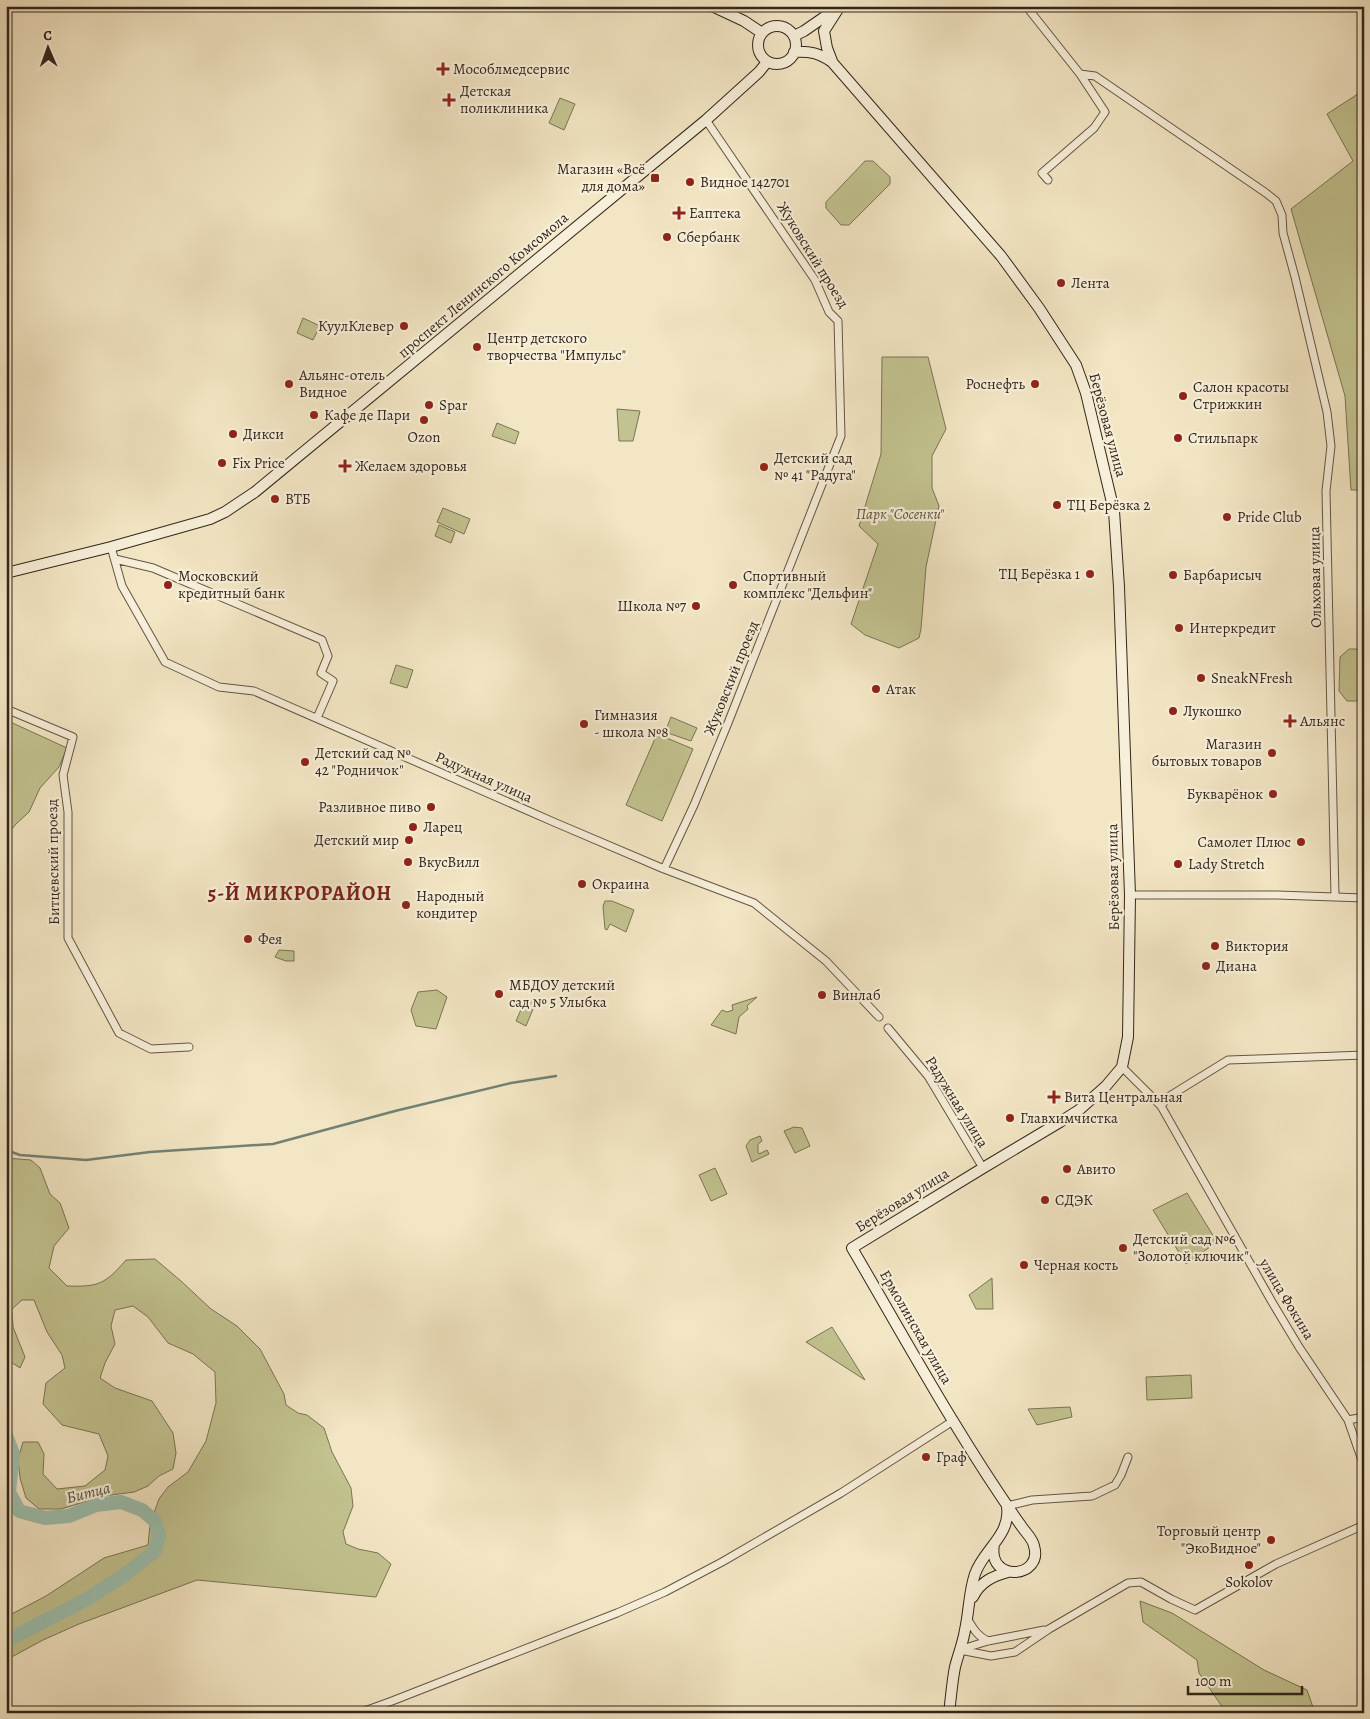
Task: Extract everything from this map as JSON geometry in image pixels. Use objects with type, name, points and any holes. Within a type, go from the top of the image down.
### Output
[{"type":"street","points":[[712,6],[744,21],[762,33]]},
{"type":"street","points":[[794,36],[840,6]]},
{"type":"street","points":[[832,62],[824,31],[840,6]]},
{"type":"street","points":[[1026,6],[1080,74],[1106,112],[1094,128],[1042,172],[1048,180]]},
{"type":"street","points":[[778,26],[790,31],[794,36],[796,46],[794,52],[791,59],[785,63],[773,64],[767,62],[760,54],[758,48],[759,38],[766,29],[778,26]]},
{"type":"street","points":[[794,52],[814,52],[832,62]]},
{"type":"street","name":"проспект Ленинского Комсомола","points":[[6,573],[111,547],[210,519],[225,512],[255,492],[706,120],[759,72],[767,62]]},
{"type":"street","name":"Берёзовая улица","points":[[832,62],[1000,256],[1039,308],[1076,364],[1086,393],[1114,511],[1119,587],[1130,895],[1128,1037],[1122,1067],[1106,1086],[1079,1110],[852,1248]]},
{"type":"street","name":"Ольховая улица","points":[[1080,74],[1095,76],[1266,193],[1276,201],[1282,215],[1282,232],[1295,277],[1327,412],[1330,446],[1326,491],[1335,896]]},
{"type":"street","name":"Жуковский проезд","points":[[664,869],[694,805],[728,723],[841,436],[838,321],[829,312],[815,280],[706,120]]},
{"type":"street","name":"Радужная улица","points":[[111,547],[122,586],[165,662],[219,687],[254,691],[664,869],[754,903],[826,961],[879,1017]]},
{"type":"street","points":[[115,559],[152,568],[322,640],[328,656],[321,673],[333,681],[317,718]]},
{"type":"street","name":"Битцевский проезд","points":[[6,709],[73,737],[63,774],[68,812],[68,938],[119,1032],[151,1049],[189,1047]]},
{"type":"street","points":[[1130,895],[1335,896],[1364,898]]},
{"type":"street","name":"Радужная улица","points":[[888,1028],[928,1076],[982,1168]]},
{"type":"street","points":[[1161,1106],[1168,1097],[1228,1060],[1364,1055]]},
{"type":"street","name":"улица Фокина","points":[[1122,1067],[1161,1106],[1272,1302],[1322,1384],[1348,1420],[1364,1466]]},
{"type":"street","name":"Ермолинская улица","points":[[852,1248],[953,1421],[1028,1536]]},
{"type":"street","points":[[1348,1420],[1364,1417]]},
{"type":"street","points":[[359,1713],[608,1617],[665,1592],[722,1562],[841,1492],[953,1421]]},
{"type":"street","points":[[949,1713],[955,1669],[968,1618],[976,1571],[1006,1523],[1008,1516],[1007,1506],[1032,1500],[1092,1496],[1115,1485],[1128,1457]]},
{"type":"street","points":[[960,1650],[990,1656],[1015,1652],[1049,1629],[1128,1583],[1141,1582],[1195,1610],[1276,1564],[1364,1525]]},
{"type":"street","points":[[970,1602],[976,1590],[984,1582],[995,1575],[1021,1572],[1034,1559],[1035,1546],[1023,1532],[1010,1531],[996,1541],[993,1551],[995,1561],[1002,1569],[1008,1572]]},
{"type":"street","points":[[968,1618],[980,1637],[988,1641]]},
{"type":"street","points":[[960,1650],[988,1641],[1049,1629]]},
{"type":"green space","points":[[1364,90],[1364,490],[1351,490],[1345,396],[1291,209],[1353,161],[1327,114]]},
{"type":"green space","points":[[560,98],[575,104],[564,130],[549,123]]},
{"type":"green space","points":[[865,161],[873,161],[890,177],[890,184],[849,225],[841,225],[826,208],[826,202]]},
{"type":"green space","points":[[303,318],[320,326],[313,340],[297,333]]},
{"type":"green space","name":"Парк \"Сосенки\"","points":[[882,357],[928,357],[946,429],[932,456],[932,488],[939,506],[926,567],[921,629],[919,638],[899,648],[865,635],[851,624],[878,544],[859,526],[881,454]]},
{"type":"green space","points":[[617,409],[640,411],[633,441],[619,441]]},
{"type":"green space","points":[[497,423],[519,432],[515,444],[492,436]]},
{"type":"green space","points":[[443,508],[470,519],[464,534],[437,522]]},
{"type":"green space","points":[[439,525],[455,532],[451,543],[435,536]]},
{"type":"green space","points":[[1349,649],[1364,649],[1364,701],[1347,701],[1339,691],[1340,657]]},
{"type":"green space","points":[[396,665],[413,670],[407,688],[390,683]]},
{"type":"green space","points":[[671,717],[697,728],[691,741],[665,732]]},
{"type":"green space","points":[[6,720],[67,748],[59,767],[40,788],[29,812],[15,825],[6,838]]},
{"type":"green space","points":[[657,734],[693,749],[662,821],[626,805]]},
{"type":"green space","points":[[605,901],[612,901],[634,910],[626,932],[610,924],[607,930],[605,929],[603,906]]},
{"type":"green space","points":[[279,950],[294,951],[294,961],[286,961],[275,957]]},
{"type":"green space","points":[[437,990],[447,997],[436,1029],[416,1026],[411,1010],[418,992]]},
{"type":"green space","points":[[757,997],[739,1017],[736,1034],[711,1025],[722,1010],[727,1012],[733,1010],[732,1005]]},
{"type":"green space","points":[[526,998],[536,1002],[526,1026],[516,1021]]},
{"type":"green space","points":[[794,1127],[802,1128],[810,1146],[795,1153],[784,1131]]},
{"type":"green space","points":[[760,1136],[762,1141],[758,1144],[759,1154],[767,1150],[769,1154],[752,1162],[746,1146],[750,1140]]},
{"type":"green space","points":[[6,1158],[31,1160],[40,1168],[50,1194],[60,1203],[69,1228],[54,1246],[49,1268],[67,1286],[87,1286],[101,1282],[107,1279],[126,1260],[155,1259],[211,1309],[237,1326],[260,1349],[284,1394],[286,1405],[298,1413],[307,1415],[324,1428],[332,1452],[351,1488],[353,1506],[343,1532],[346,1544],[358,1549],[378,1553],[391,1564],[376,1597],[197,1580],[79,1624],[43,1640],[6,1660],[6,1617],[46,1596],[104,1558],[148,1545],[150,1524],[159,1499],[168,1487],[188,1472],[206,1441],[216,1403],[215,1372],[193,1354],[168,1343],[148,1317],[133,1306],[115,1310],[111,1326],[115,1344],[100,1378],[115,1388],[152,1401],[173,1433],[176,1453],[173,1469],[159,1476],[148,1486],[134,1492],[104,1496],[61,1509],[39,1509],[26,1498],[20,1478],[18,1459],[23,1442],[38,1442],[44,1454],[43,1474],[57,1489],[85,1486],[105,1470],[108,1456],[99,1434],[62,1425],[43,1404],[46,1383],[65,1368],[62,1355],[47,1332],[34,1300],[22,1300],[12,1309],[13,1327],[25,1357],[20,1368],[6,1359]]},
{"type":"green space","points":[[715,1168],[727,1194],[711,1201],[699,1175]]},
{"type":"green space","points":[[1187,1193],[1217,1242],[1186,1264],[1153,1210]]},
{"type":"green space","points":[[992,1278],[993,1309],[976,1309],[969,1295]]},
{"type":"green space","points":[[832,1327],[865,1380],[806,1342]]},
{"type":"green space","points":[[1191,1375],[1192,1398],[1147,1400],[1146,1377]]},
{"type":"green space","points":[[1070,1407],[1072,1417],[1037,1425],[1028,1409]]},
{"type":"green space","points":[[1140,1601],[1172,1613],[1264,1670],[1307,1690],[1315,1713],[1236,1713],[1223,1708],[1199,1673],[1197,1660],[1143,1622]]},
{"type":"waterway","points":[[6,1150],[20,1155],[86,1160],[150,1152],[273,1144],[395,1111],[511,1083],[556,1076]]},
{"type":"waterway","name":"Битца","points":[[6,1435],[13,1454],[9,1492],[19,1511],[45,1518],[69,1516],[96,1505],[121,1502],[142,1510],[155,1521],[159,1536],[155,1551],[123,1576],[87,1599],[6,1641]]},
{"type":"place","name":"Мособлмедсервис","points":[[443,69]]},
{"type":"place","name":"Детская поликлиника","points":[[449,100]]},
{"type":"place","name":"Магазин «Всё для дома»","points":[[655,178]]},
{"type":"place","name":"Видное 142701","points":[[690,182]]},
{"type":"place","name":"Еаптека","points":[[679,213]]},
{"type":"place","name":"Сбербанк","points":[[667,237]]},
{"type":"place","name":"Лента","points":[[1061,283]]},
{"type":"place","name":"КуулКлевер","points":[[404,326]]},
{"type":"place","name":"Центр детского творчества \"Импульс\"","points":[[477,347]]},
{"type":"place","name":"Альянс-отель Видное","points":[[289,384]]},
{"type":"place","name":"Роснефть","points":[[1035,384]]},
{"type":"place","name":"Салон красоты Стрижкин","points":[[1183,396]]},
{"type":"place","name":"Spar","points":[[429,405]]},
{"type":"place","name":"Кафе де Пари","points":[[314,415]]},
{"type":"place","name":"Ozon","points":[[424,420]]},
{"type":"place","name":"Дикси","points":[[233,434]]},
{"type":"place","name":"Стильпарк","points":[[1178,438]]},
{"type":"place","name":"Fix Price","points":[[222,463]]},
{"type":"place","name":"Желаем здоровья","points":[[345,466]]},
{"type":"place","name":"Детский сад № 41 \"Радуга\"","points":[[764,467]]},
{"type":"place","name":"ВТБ","points":[[275,499]]},
{"type":"place","name":"ТЦ Берёзка 2","points":[[1057,505]]},
{"type":"place","name":"Pride Club","points":[[1227,517]]},
{"type":"place","name":"ТЦ Берёзка 1","points":[[1090,574]]},
{"type":"place","name":"Барбарисыч","points":[[1173,575]]},
{"type":"place","name":"Московский кредитный банк","points":[[168,585]]},
{"type":"place","name":"Спортивный комплекс \"Дельфин\"","points":[[733,585]]},
{"type":"place","name":"Школа №7","points":[[696,606]]},
{"type":"place","name":"Интеркредит","points":[[1179,628]]},
{"type":"place","name":"SneakNFresh","points":[[1201,678]]},
{"type":"place","name":"Атак","points":[[876,689]]},
{"type":"place","name":"Лукошко","points":[[1173,711]]},
{"type":"place","name":"Альянс","points":[[1290,721]]},
{"type":"place","name":"Гимназия - школа №8","points":[[584,724]]},
{"type":"place","name":"Магазин бытовых товаров","points":[[1272,753]]},
{"type":"place","name":"Детский сад № 42 \"Родничок\"","points":[[305,762]]},
{"type":"place","name":"Букварёнок","points":[[1273,794]]},
{"type":"place","name":"Разливное пиво","points":[[431,807]]},
{"type":"place","name":"Ларец","points":[[413,827]]},
{"type":"place","name":"Детский мир","points":[[409,840]]},
{"type":"place","name":"Самолет Плюс","points":[[1301,842]]},
{"type":"place","name":"ВкусВилл","points":[[408,862]]},
{"type":"place","name":"Lady Stretch","points":[[1178,864]]},
{"type":"place","name":"Окраина","points":[[582,884]]},
{"type":"place","name":"Народный кондитер","points":[[406,905]]},
{"type":"place","name":"Фея","points":[[248,939]]},
{"type":"place","name":"Виктория","points":[[1215,946]]},
{"type":"place","name":"Диана","points":[[1206,966]]},
{"type":"place","name":"МБДОУ детский сад № 5 Улыбка","points":[[499,994]]},
{"type":"place","name":"Винлаб","points":[[822,995]]},
{"type":"place","name":"Вита Центральная","points":[[1054,1097]]},
{"type":"place","name":"Главхимчистка","points":[[1010,1118]]},
{"type":"place","name":"Авито","points":[[1067,1169]]},
{"type":"place","name":"СДЭК","points":[[1045,1200]]},
{"type":"place","name":"Детский сад №6 \"Золотой ключик\"","points":[[1123,1248]]},
{"type":"place","name":"Черная кость","points":[[1024,1265]]},
{"type":"place","name":"Граф","points":[[926,1457]]},
{"type":"place","name":"Торговый центр \"ЭкоВидное\"","points":[[1271,1540]]},
{"type":"place","name":"Sokolov","points":[[1249,1565]]},
{"type":"district","name":"5-Й МИКРОРАЙОН","points":[[300,893]]}]
